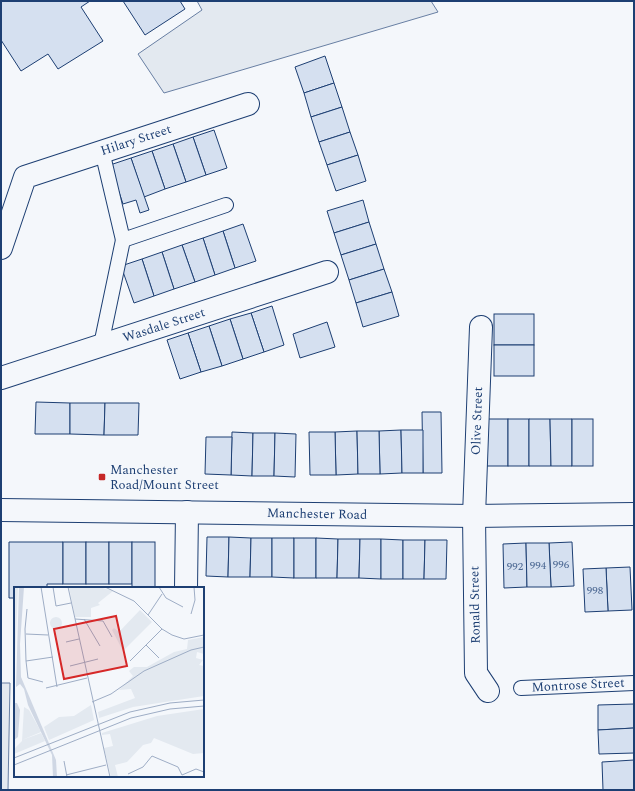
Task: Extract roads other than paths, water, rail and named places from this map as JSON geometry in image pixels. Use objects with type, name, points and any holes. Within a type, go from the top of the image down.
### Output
[{"type":"street","name":"Hilary Street","points":[[1,248],[25,177],[248,104]]},
{"type":"street","name":"Wasdale Street","points":[[1,378],[327,272]]},
{"type":"street","name":"Olive Street","points":[[474,516],[480,327]]},
{"type":"street","name":"Manchester Road","points":[[1,510],[474,516],[634,514]]},
{"type":"street","points":[[186,587],[187,512]]},
{"type":"street","name":"Ronald Street","points":[[474,516],[476,673],[488,691]]},
{"type":"lane","points":[[101,345],[123,240],[102,152]]},
{"type":"lane","points":[[123,240],[226,205]]},
{"type":"lane","name":"Montrose Street","points":[[521,688],[634,683]]},
{"type":"place","name":"Manchester Road/Mount Street","points":[[102,477]]}]
